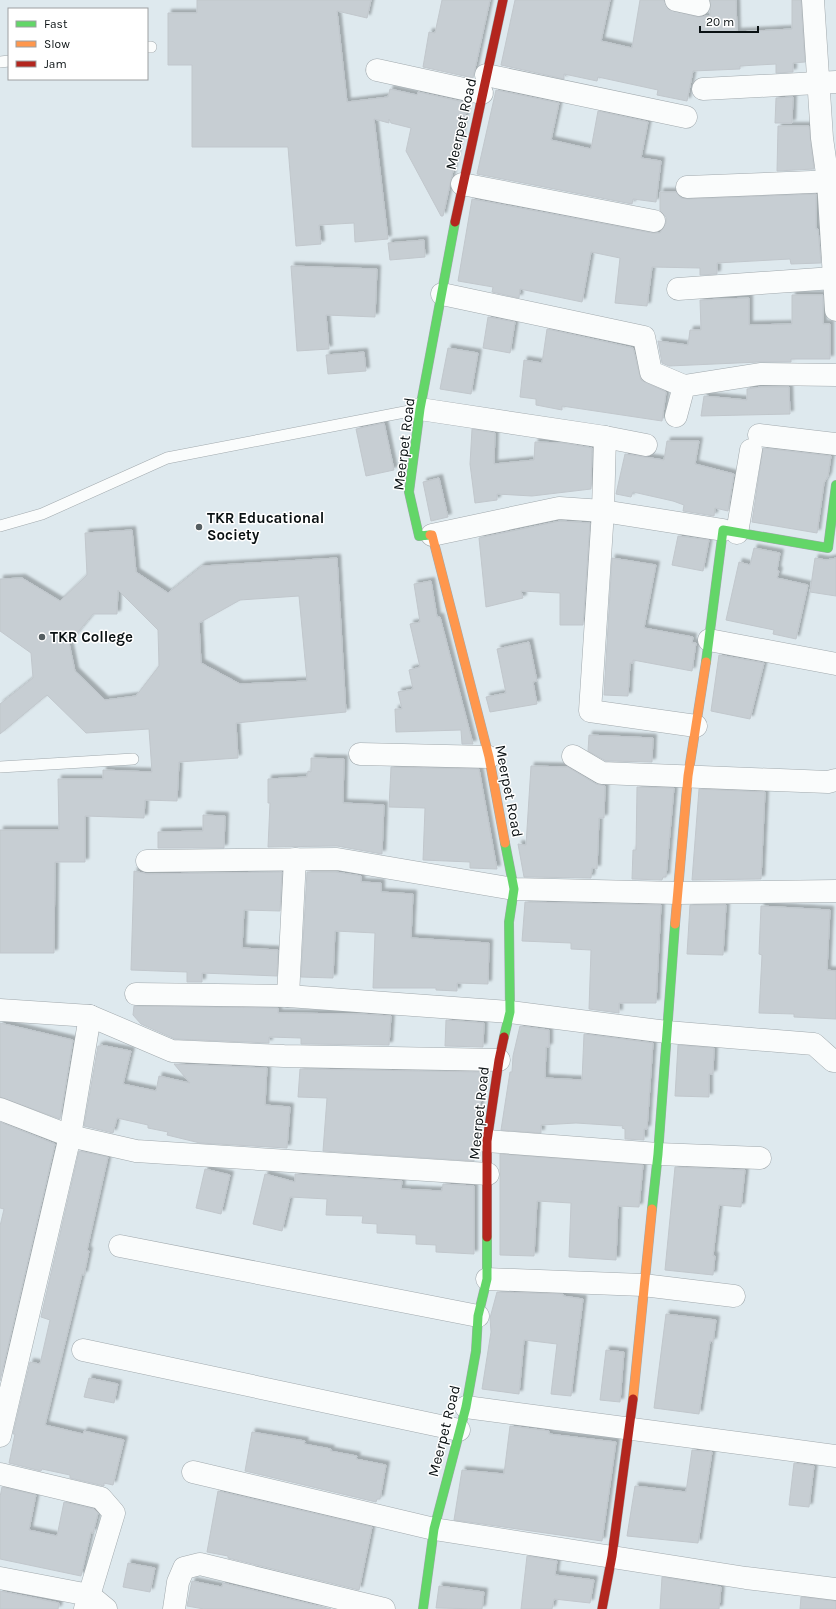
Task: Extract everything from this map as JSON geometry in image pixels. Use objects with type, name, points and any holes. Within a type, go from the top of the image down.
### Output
[{"type":"street","points":[[676,0],[700,4]]},
{"type":"street","points":[[813,0],[827,82],[822,138],[832,181],[833,278],[836,310]]},
{"type":"street","name":"Meerpet Road","points":[[423,1609],[434,1529],[466,1407],[476,1351],[478,1316],[488,1279],[487,1141],[499,1060],[510,1012],[509,922],[514,889],[489,757],[432,535],[419,536],[409,492],[420,410],[462,184],[484,84],[498,1]]},
{"type":"street","points":[[377,70],[484,84],[686,118]]},
{"type":"street","points":[[703,89],[827,82]]},
{"type":"street","points":[[687,188],[832,181]]},
{"type":"street","points":[[462,184],[654,221]]},
{"type":"street","points":[[678,289],[833,278]]},
{"type":"street","points":[[442,294],[644,337],[651,372],[684,386],[760,374],[836,374]]},
{"type":"street","points":[[676,416],[684,386]]},
{"type":"street","points":[[420,410],[605,437],[646,446]]},
{"type":"street","points":[[605,437],[603,511],[590,711],[696,726]]},
{"type":"street","points":[[602,1609],[612,1556],[630,1430],[643,1284],[658,1154],[677,893],[688,776],[709,640],[730,532],[755,443],[836,444]]},
{"type":"street","points":[[432,535],[559,508],[603,511],[832,549],[836,485]]},
{"type":"street","points":[[709,640],[836,664]]},
{"type":"street","points":[[360,754],[489,757]]},
{"type":"street","points":[[573,756],[602,773],[828,782],[836,780]]},
{"type":"street","points":[[147,861],[336,858],[514,889],[677,893],[836,891]]},
{"type":"street","points":[[288,996],[295,859]]},
{"type":"street","points":[[136,994],[288,996],[510,1012],[667,1032],[814,1044],[833,1061],[836,1061]]},
{"type":"street","points":[[0,1010],[90,1016],[172,1051],[284,1056],[499,1060]]},
{"type":"street","points":[[0,1436],[70,1136],[90,1016]]},
{"type":"street","points":[[0,1109],[70,1136],[136,1151],[488,1174]]},
{"type":"street","points":[[487,1141],[658,1154],[760,1158]]},
{"type":"street","points":[[120,1246],[478,1316]]},
{"type":"street","points":[[488,1279],[643,1284],[734,1296]]},
{"type":"street","points":[[83,1350],[459,1430]]},
{"type":"street","points":[[466,1407],[630,1430],[836,1456]]},
{"type":"street","points":[[193,1472],[434,1529],[746,1578],[836,1589]]},
{"type":"street","points":[[0,1474],[101,1498],[114,1513],[87,1602]]},
{"type":"street","points":[[174,1609],[178,1582],[184,1568],[200,1564],[384,1609]]},
{"type":"street","points":[[0,1578],[87,1602],[106,1609]]},
{"type":"lane","points":[[0,526],[42,514],[167,458],[420,410]]},
{"type":"lane","points":[[0,767],[134,759]]},
{"type":"building","points":[[197,0],[371,0],[367,18],[337,11],[347,102],[388,97],[390,89],[417,95],[418,92],[468,103],[443,216],[441,216],[406,151],[411,128],[391,123],[389,119],[389,123],[374,119],[388,239],[355,242],[354,223],[319,225],[321,244],[296,246],[288,147],[192,147],[192,65],[168,65],[168,13],[197,13]]},
{"type":"building","points":[[442,0],[490,0],[473,78],[423,67],[429,32],[435,33]]},
{"type":"building","points":[[515,0],[610,0],[601,41],[632,48],[640,0],[664,0],[668,9],[697,17],[710,16],[710,0],[736,0],[737,32],[792,29],[792,0],[801,0],[805,62],[793,63],[793,72],[776,73],[776,64],[740,66],[740,69],[693,71],[687,101],[657,95],[658,90],[598,77],[597,81],[564,74],[564,79],[501,65]]},
{"type":"building","points":[[496,90],[559,103],[551,140],[591,149],[598,111],[648,122],[641,158],[661,161],[656,202],[633,199],[632,204],[477,174]]},
{"type":"building","points":[[793,97],[792,123],[775,123],[776,98]]},
{"type":"building","points":[[778,126],[809,126],[814,169],[777,171]]},
{"type":"building","points":[[660,192],[676,192],[681,198],[688,199],[816,194],[816,229],[818,229],[821,263],[791,264],[790,259],[717,263],[717,274],[700,275],[700,268],[652,267],[647,306],[615,303],[620,258],[591,252],[582,302],[520,289],[519,298],[492,292],[493,287],[458,281],[472,199],[652,233],[660,233],[666,223],[666,217],[660,211]]},
{"type":"building","points":[[424,240],[425,257],[390,260],[388,243]]},
{"type":"building","points":[[291,266],[377,269],[375,317],[326,315],[329,349],[297,351]]},
{"type":"building","points":[[792,295],[823,295],[823,324],[830,324],[830,359],[791,359],[791,362],[669,366],[662,363],[658,341],[688,345],[690,330],[701,330],[700,300],[749,298],[749,325],[792,324]]},
{"type":"building","points":[[488,317],[515,322],[510,353],[483,348]]},
{"type":"building","points":[[547,329],[633,348],[641,380],[666,392],[662,421],[562,406],[562,410],[536,405],[536,399],[520,397],[524,360],[542,363]]},
{"type":"building","points":[[448,348],[478,353],[471,394],[440,389]]},
{"type":"building","points":[[364,352],[366,371],[328,374],[326,355]]},
{"type":"building","points":[[761,387],[789,387],[790,414],[701,416],[704,396],[747,400],[747,389]]},
{"type":"building","points":[[384,423],[394,470],[366,476],[356,429]]},
{"type":"building","points":[[472,429],[495,433],[494,464],[534,460],[535,442],[563,443],[592,448],[591,489],[532,496],[497,494],[497,500],[475,503],[470,464]]},
{"type":"building","points":[[667,441],[699,441],[695,464],[734,474],[728,511],[715,508],[714,516],[683,511],[684,505],[633,492],[631,497],[616,494],[625,454],[664,460]]},
{"type":"building","points":[[763,448],[831,456],[828,476],[824,483],[817,533],[752,522]]},
{"type":"building","points":[[439,478],[448,517],[431,521],[423,482]]},
{"type":"building","points":[[560,521],[590,523],[583,625],[560,625],[560,593],[521,591],[523,598],[486,607],[479,538]]},
{"type":"building","name":"TKR College","points":[[132,530],[136,572],[168,593],[202,566],[337,558],[346,712],[236,723],[238,758],[179,762],[177,801],[145,800],[144,818],[85,816],[85,862],[55,862],[54,953],[0,953],[0,830],[59,830],[58,779],[103,779],[103,770],[152,772],[149,729],[86,733],[47,695],[0,734],[0,704],[33,678],[31,653],[0,631],[0,579],[22,578],[60,601],[87,575],[85,533]],"holes":[[[118,590],[158,630],[159,666],[136,696],[105,700],[75,671],[69,643],[93,614],[117,614]],[[299,596],[307,681],[240,684],[201,663],[199,623],[240,600]]]},
{"type":"building","points":[[678,536],[709,540],[703,571],[672,565]]},
{"type":"building","points":[[754,548],[780,553],[777,578],[808,585],[796,639],[773,634],[774,630],[726,620],[739,562],[750,565]]},
{"type":"building","points":[[612,558],[656,565],[644,628],[693,637],[692,643],[696,643],[692,671],[633,660],[633,663],[630,663],[628,696],[604,695]]},
{"type":"building","points":[[815,558],[826,560],[836,558],[836,596],[810,592]]},
{"type":"building","points":[[431,581],[437,617],[440,617],[473,744],[462,744],[461,730],[396,732],[395,709],[402,709],[398,692],[413,689],[409,670],[420,667],[410,624],[420,622],[414,584]]},
{"type":"building","points":[[529,642],[537,681],[533,682],[537,704],[490,712],[486,697],[506,693],[497,649]]},
{"type":"building","points":[[719,655],[764,663],[750,719],[711,711]]},
{"type":"building","points":[[589,735],[653,738],[652,762],[606,761],[588,751]]},
{"type":"building","points":[[311,758],[344,759],[343,803],[384,805],[382,854],[337,846],[268,847],[270,803],[268,803],[268,779],[307,777],[308,771],[311,772]]},
{"type":"building","points":[[531,766],[568,767],[596,784],[605,786],[604,818],[599,818],[597,869],[592,868],[591,878],[524,877],[518,844],[526,845]]},
{"type":"building","points":[[391,767],[479,769],[497,869],[470,868],[470,862],[423,860],[425,808],[389,807]]},
{"type":"building","points":[[637,787],[674,788],[666,877],[663,877],[662,880],[632,879],[633,850],[636,850]]},
{"type":"building","points":[[699,789],[765,792],[761,879],[692,880]]},
{"type":"building","points":[[203,815],[225,816],[224,848],[158,848],[158,832],[203,831]]},
{"type":"building","points":[[134,871],[147,874],[282,872],[280,911],[244,910],[242,948],[278,950],[277,976],[202,973],[202,982],[187,982],[187,972],[131,970]]},
{"type":"building","points":[[307,872],[336,872],[361,876],[361,882],[381,883],[381,892],[413,894],[411,938],[489,943],[488,984],[457,983],[457,991],[436,990],[436,988],[373,988],[375,933],[335,931],[333,978],[301,977]]},
{"type":"building","points":[[525,902],[661,905],[656,1003],[619,1003],[619,1013],[589,1009],[591,950],[571,949],[571,943],[522,941]]},
{"type":"building","points":[[690,905],[726,905],[723,955],[687,954]]},
{"type":"building","points":[[761,906],[830,910],[827,970],[836,971],[836,1019],[794,1017],[794,1014],[759,1013],[762,955],[759,954]]},
{"type":"building","points":[[134,1006],[278,1008],[278,1013],[391,1016],[389,1045],[301,1044],[301,1038],[269,1037],[269,1043],[175,1039],[141,1024],[133,1015]]},
{"type":"building","points":[[446,1020],[484,1023],[483,1047],[445,1046]]},
{"type":"building","points":[[0,1023],[73,1040],[60,1119],[0,1097]]},
{"type":"building","points":[[520,1026],[549,1030],[549,1047],[546,1047],[545,1078],[582,1080],[584,1034],[653,1043],[647,1129],[644,1129],[644,1140],[625,1139],[625,1129],[622,1128],[623,1126],[576,1123],[541,1125],[541,1133],[501,1130],[510,1072],[512,1072],[513,1056]]},
{"type":"building","points":[[101,1045],[131,1051],[123,1084],[156,1091],[159,1076],[190,1083],[174,1064],[267,1068],[265,1105],[290,1107],[287,1148],[200,1143],[167,1135],[168,1132],[148,1128],[148,1125],[117,1118],[113,1133],[84,1126],[98,1046]]},
{"type":"building","points":[[678,1045],[714,1048],[713,1074],[709,1074],[709,1097],[675,1096]]},
{"type":"building","points":[[300,1069],[485,1072],[475,1139],[474,1161],[323,1151],[327,1098],[298,1097]]},
{"type":"building","points":[[0,1122],[55,1144],[0,1381],[0,1226],[4,1209],[0,1208]]},
{"type":"building","points":[[79,1151],[108,1157],[87,1250],[89,1251],[84,1275],[82,1274],[45,1425],[83,1434],[84,1431],[124,1440],[113,1485],[104,1483],[104,1486],[70,1478],[70,1475],[42,1469],[41,1471],[9,1463],[15,1434],[13,1434],[30,1362],[40,1364],[50,1320],[41,1317]]},
{"type":"building","points":[[500,1154],[643,1165],[639,1207],[618,1206],[616,1260],[569,1257],[571,1203],[537,1201],[534,1256],[500,1255]]},
{"type":"building","points":[[675,1167],[745,1170],[741,1207],[719,1205],[713,1256],[715,1256],[713,1275],[665,1270]]},
{"type":"building","points":[[205,1169],[230,1175],[221,1214],[196,1208]]},
{"type":"building","points":[[265,1174],[295,1182],[295,1174],[402,1181],[401,1189],[442,1191],[443,1184],[474,1186],[474,1254],[436,1252],[436,1245],[416,1244],[416,1235],[377,1233],[377,1224],[362,1223],[363,1216],[326,1215],[327,1199],[290,1197],[282,1231],[253,1224]]},
{"type":"building","points":[[497,1292],[563,1294],[563,1296],[583,1299],[571,1396],[551,1394],[557,1344],[524,1340],[519,1394],[482,1389],[491,1332],[490,1318]]},
{"type":"building","points":[[666,1314],[716,1320],[713,1342],[710,1341],[699,1414],[654,1408]]},
{"type":"building","points":[[606,1350],[624,1352],[620,1402],[600,1400]]},
{"type":"building","points":[[89,1378],[118,1384],[114,1403],[84,1397]]},
{"type":"building","points":[[510,1426],[549,1431],[549,1434],[616,1442],[602,1541],[454,1520],[462,1470],[504,1474]]},
{"type":"building","points":[[252,1432],[305,1441],[304,1444],[331,1449],[330,1451],[357,1456],[356,1459],[386,1465],[380,1499],[377,1499],[376,1502],[245,1471]]},
{"type":"building","points":[[692,1450],[712,1452],[698,1543],[627,1536],[635,1486],[686,1492]]},
{"type":"building","points":[[794,1463],[814,1466],[809,1507],[789,1505]]},
{"type":"building","points":[[2,1487],[36,1495],[29,1530],[57,1536],[64,1502],[94,1509],[98,1513],[93,1533],[91,1532],[81,1576],[0,1559],[0,1497]]},
{"type":"building","points":[[218,1491],[372,1527],[359,1590],[228,1558],[228,1556],[207,1552]]},
{"type":"building","points":[[527,1556],[557,1561],[555,1575],[594,1580],[590,1603],[554,1599],[552,1609],[521,1609]]},
{"type":"building","points":[[128,1563],[155,1568],[150,1592],[123,1587]]},
{"type":"building","points":[[662,1577],[721,1587],[719,1609],[660,1609]]},
{"type":"building","points":[[192,1581],[222,1587],[223,1583],[331,1609],[204,1609],[187,1606]]},
{"type":"building","points":[[439,1586],[484,1592],[482,1609],[436,1608]]},
{"type":"building","points":[[0,1591],[59,1603],[58,1609],[0,1609]]},
{"type":"building","points":[[801,1597],[836,1601],[836,1609],[800,1609]]},
{"type":"traffic: fast","points":[[430,535],[419,536],[409,492],[420,409],[455,222]]},
{"type":"traffic: fast","points":[[706,662],[723,530],[828,548],[836,485]]},
{"type":"traffic: fast","points":[[504,1037],[510,1012],[509,922],[514,889],[505,843]]},
{"type":"traffic: fast","points":[[652,1209],[658,1154],[675,924]]},
{"type":"traffic: fast","points":[[423,1609],[434,1529],[466,1407],[476,1351],[478,1316],[487,1279],[487,1237]]},
{"type":"traffic: slow","points":[[430,535],[432,535],[489,757],[505,843]]},
{"type":"traffic: slow","points":[[675,924],[688,776],[706,662]]},
{"type":"traffic: slow","points":[[633,1399],[652,1209]]},
{"type":"traffic: jam","points":[[455,222],[503,0]]},
{"type":"traffic: jam","points":[[487,1237],[487,1141],[499,1060],[504,1037]]},
{"type":"traffic: jam","points":[[602,1609],[612,1556],[633,1399]]},
{"type":"place","name":"TKR Educational Society","points":[[199,527]]},
{"type":"place","name":"TKR College","points":[[42,637]]}]
